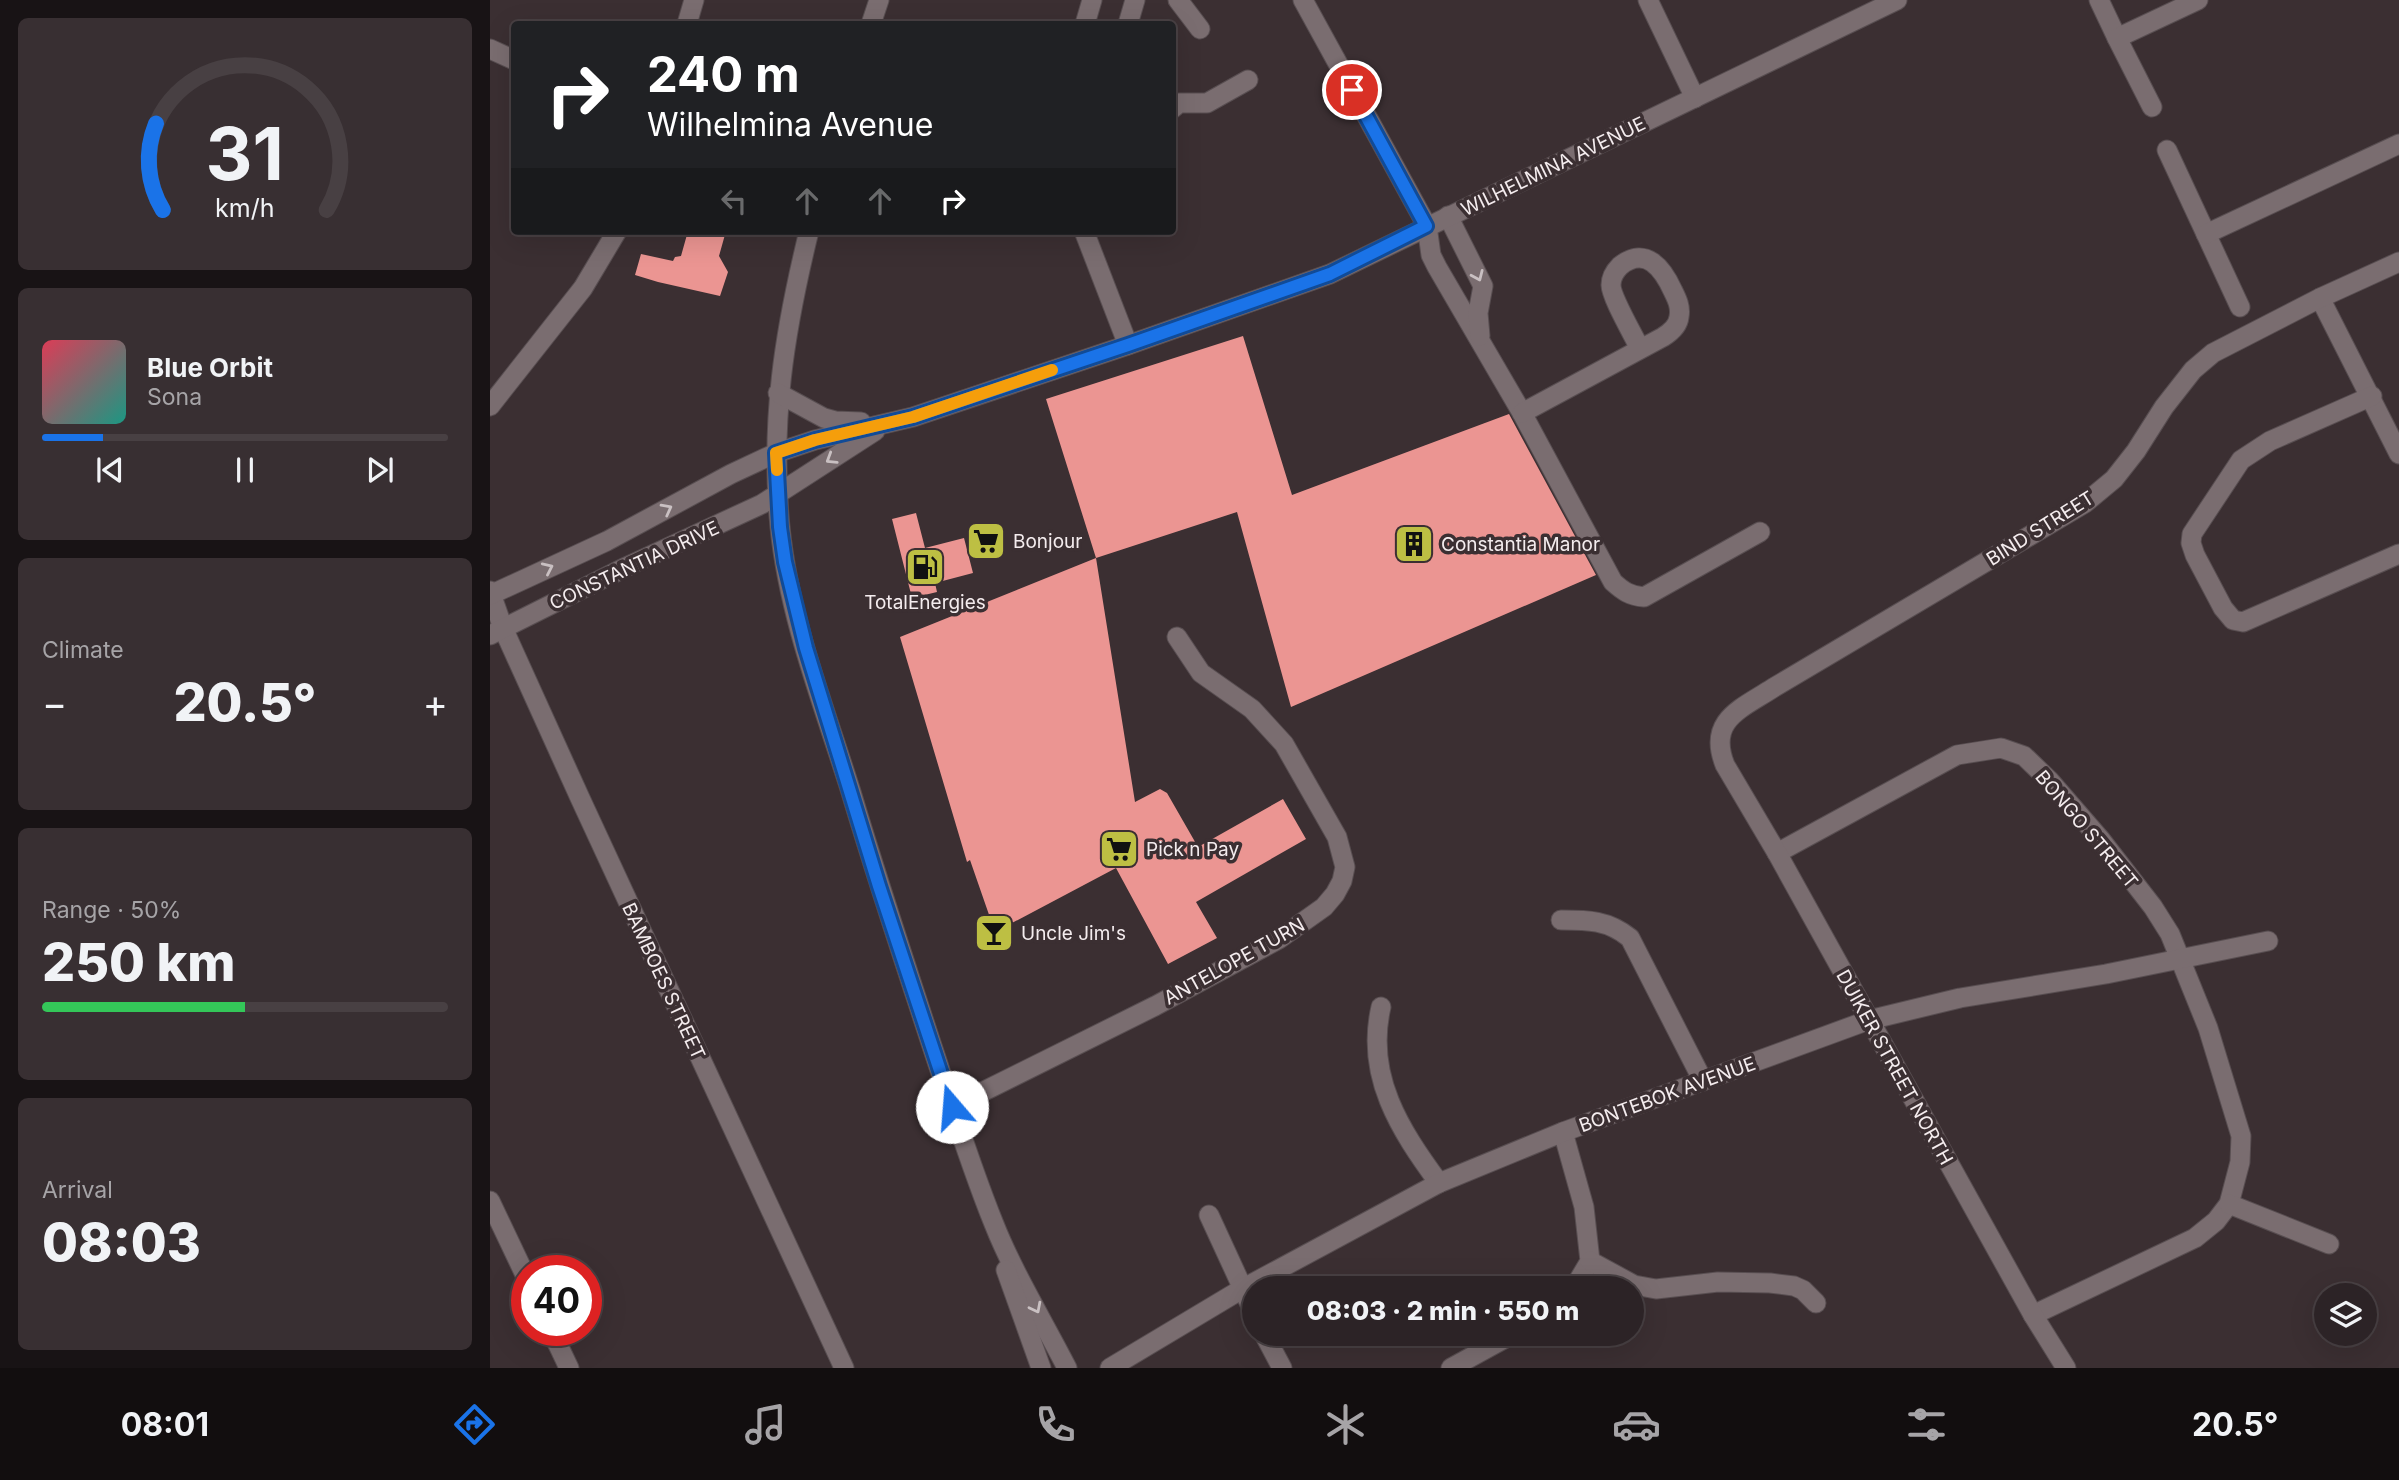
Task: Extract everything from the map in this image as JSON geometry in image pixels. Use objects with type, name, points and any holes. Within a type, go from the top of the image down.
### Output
[{"type":"street","points":[[688,21],[694,0]]},
{"type":"street","points":[[872,21],[879,0]]},
{"type":"street","points":[[1086,21],[1092,0]]},
{"type":"street","points":[[1129,21],[1135,0]]},
{"type":"street","points":[[1178,0],[1200,29]]},
{"type":"street","points":[[1303,0],[1426,226],[1432,255],[1614,582],[1623,591],[1644,597],[1760,532]]},
{"type":"street","points":[[1648,0],[1695,98]]},
{"type":"street","name":"WILHELMINA AVENUE","points":[[776,453],[815,440],[891,423],[1128,345],[1330,274],[1897,0]]},
{"type":"street","points":[[2099,0],[2152,107]]},
{"type":"street","points":[[2117,38],[2198,0]]},
{"type":"street","points":[[490,49],[511,59]]},
{"type":"street","points":[[1176,106],[1179,103],[1207,103],[1248,80]]},
{"type":"street","points":[[2206,234],[2399,144]]},
{"type":"street","points":[[2167,150],[2240,307]]},
{"type":"street","points":[[1448,216],[1483,286],[1478,313],[1481,340]]},
{"type":"street","points":[[490,406],[583,288],[615,235]]},
{"type":"street","points":[[809,235],[792,300],[778,393],[778,495],[788,578],[806,648],[879,886],[1041,1368]]},
{"type":"street","points":[[1086,235],[1128,345]]},
{"type":"street","points":[[1522,413],[1672,332],[1679,318],[1679,305],[1657,263],[1648,259],[1627,261],[1616,270],[1611,288],[1640,349]]},
{"type":"street","name":"BIND STREET","points":[[1725,765],[1719,737],[1730,716],[2085,503],[2114,479],[2193,370],[2213,353],[2399,261]]},
{"type":"street","points":[[2320,298],[2372,396],[2399,454]]},
{"type":"street","points":[[778,393],[835,421],[891,423]]},
{"type":"street","points":[[2372,396],[2270,442],[2241,460],[2192,534],[2192,543],[2195,555],[2223,608],[2233,620],[2244,622],[2399,554]]},
{"type":"street","name":"WILHELMINA AVENUE","points":[[778,495],[891,423]]},
{"type":"street","name":"CONSTANTIA DRIVE","points":[[490,594],[607,541],[731,474],[776,453]]},
{"type":"street","name":"CONSTANTIA DRIVE","points":[[497,632],[778,495]]},
{"type":"street","name":"BAMBOES STREET","points":[[490,594],[497,632],[844,1368]]},
{"type":"street","name":"ANTELOPE TURN","points":[[952,1107],[1155,1006],[1279,939],[1313,916],[1335,894],[1342,881],[1345,867],[1337,837],[1284,744],[1252,709],[1201,673],[1177,637]]},
{"type":"street","name":"BONGO STREET","points":[[1777,853],[1957,755],[2001,748],[2024,756],[2049,780],[2101,840],[2153,907],[2170,934],[2208,1028],[2241,1136],[2240,1162],[2230,1204]]},
{"type":"street","name":"DUIKER STREET NORTH","points":[[1725,765],[1777,853],[2033,1315],[2066,1368]]},
{"type":"street","points":[[1561,920],[1601,923],[1616,927],[1630,938],[1703,1081]]},
{"type":"street","name":"BONTEBOK AVENUE","points":[[1266,1276],[1439,1183],[1563,1132],[1869,1020],[1960,998],[2179,960],[2269,941]]},
{"type":"street","points":[[1381,1007],[1375,1030],[1377,1059],[1384,1089],[1415,1151],[1439,1183]]},
{"type":"street","points":[[1563,1132],[1584,1207],[1590,1261],[1581,1276]]},
{"type":"street","points":[[490,1201],[516,1255]]},
{"type":"street","points":[[2033,1315],[2195,1238],[2216,1221],[2230,1204],[2329,1244]]},
{"type":"street","points":[[1209,1215],[1242,1289]]},
{"type":"street","points":[[994,1225],[1067,1368]]},
{"type":"street","points":[[1590,1261],[1634,1285],[1656,1289],[1718,1282],[1770,1283],[1804,1290],[1815,1303]]},
{"type":"street","name":"BONTEBOK AVENUE","points":[[1110,1368],[1242,1289]]},
{"type":"street","points":[[559,1346],[569,1368]]},
{"type":"street","points":[[1270,1346],[1282,1368]]},
{"type":"street","points":[[1451,1368],[1491,1346]]},
{"type":"building","points":[[687,235],[725,235],[719,256],[728,272],[720,296],[635,275],[641,254],[673,261],[675,257],[681,256]]},
{"type":"building","name":"Constantia Manor","points":[[1243,336],[1292,495],[1509,414],[1596,575],[1291,707],[1237,512],[1096,558],[1046,399]]},
{"type":"building","points":[[916,513],[925,548],[964,538],[973,573],[935,583],[937,592],[912,598],[892,519]]},
{"type":"building","points":[[1096,558],[1135,802],[1160,789],[1167,793],[1198,847],[1283,799],[1306,839],[1196,902],[1217,938],[1168,964],[1116,868],[995,932],[970,860],[967,862],[900,637]]},
{"type":"slow traffic","points":[[777,470],[776,453],[815,440],[913,417],[1052,370]]},
{"type":"place","name":"Bonjour","points":[[986,541]]},
{"type":"place","name":"Constantia Manor","points":[[1414,544]]},
{"type":"place","name":"TotalEnergies","points":[[925,567]]},
{"type":"place","name":"Pick n Pay","points":[[1119,849]]},
{"type":"place","name":"Uncle Jim's","points":[[994,933]]},
{"type":"route","points":[[952,1107],[879,886],[806,648],[785,562],[780,527],[776,453],[815,440],[913,417],[1128,345],[1330,274],[1426,226],[1352,90]]}]
